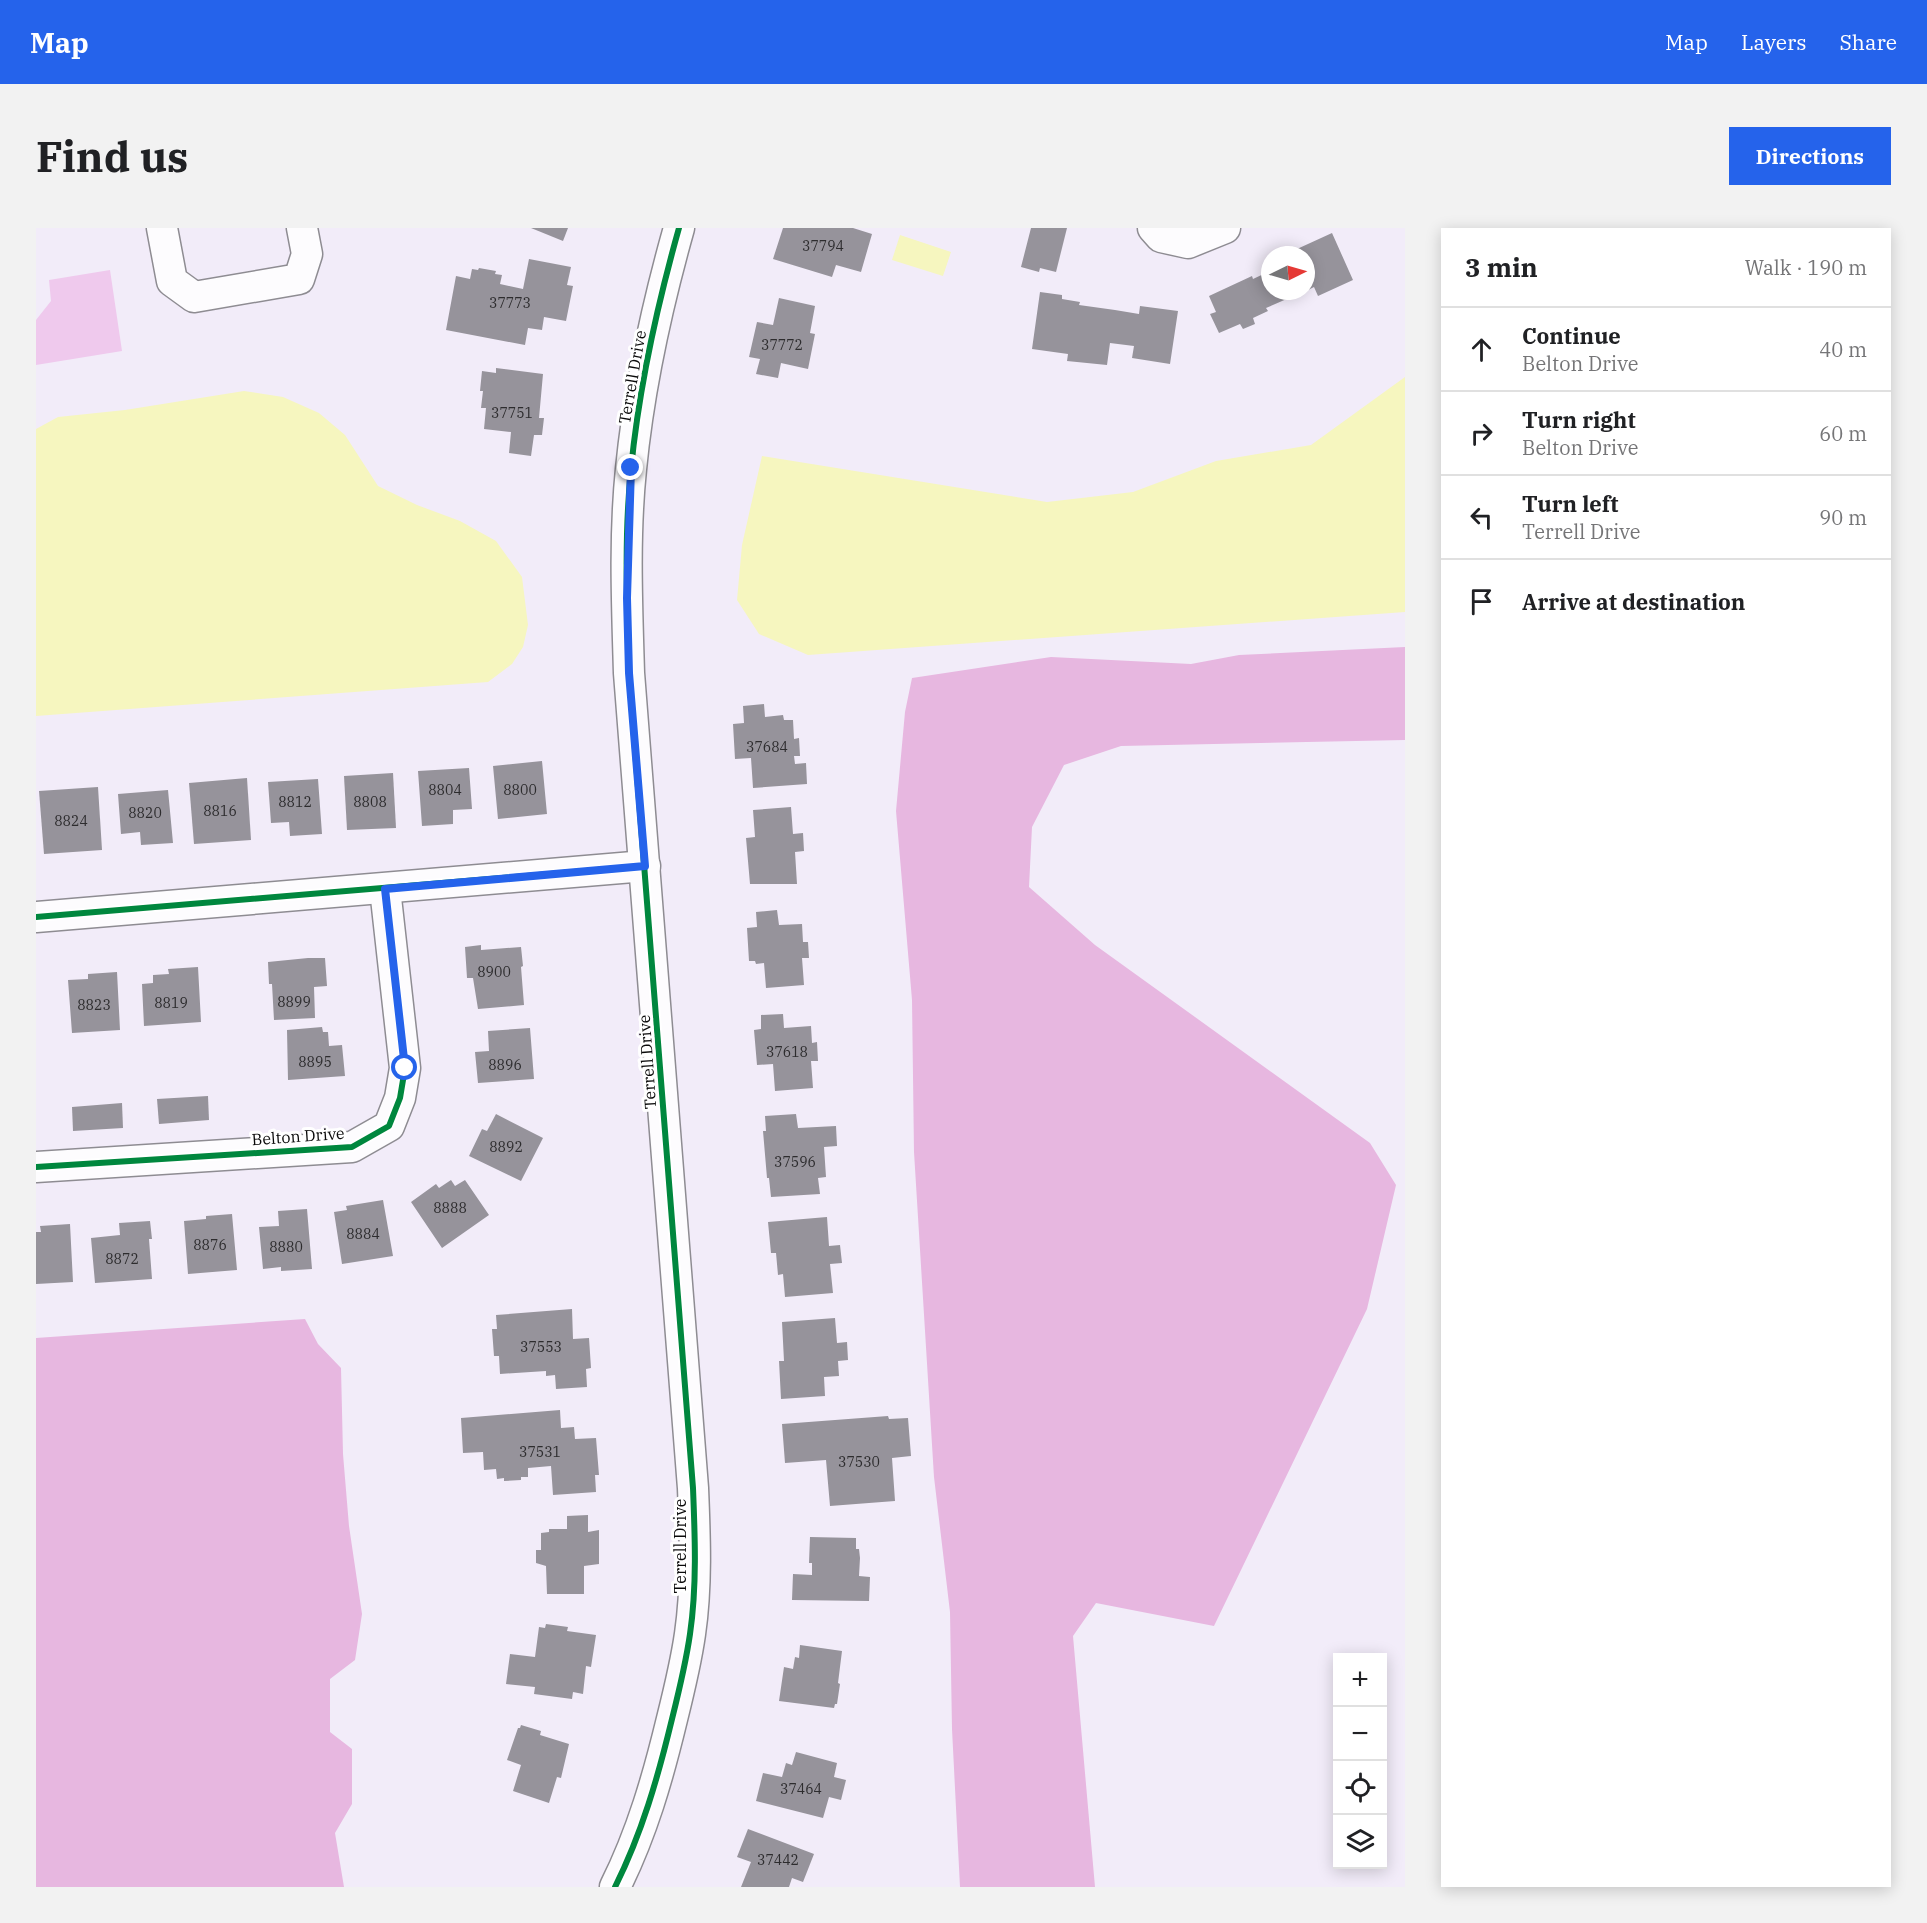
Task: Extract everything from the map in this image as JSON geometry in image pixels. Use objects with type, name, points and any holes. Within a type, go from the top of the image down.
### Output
[{"type":"street","points":[[162,228],[172,281],[194,297],[299,279],[308,254],[302,228]]},
{"type":"street","name":"Terrell Drive","points":[[615,1887],[644,1821],[675,1708],[690,1634],[696,1549],[629,673],[627,598],[631,468],[644,379],[661,292],[679,228]]},
{"type":"street","points":[[1153,228],[1161,237],[1188,243],[1225,228]]},
{"type":"street","points":[[36,917],[645,866]]},
{"type":"street","name":"Belton Drive","points":[[36,1167],[352,1147],[389,1126],[400,1098],[405,1068],[385,889]]},
{"type":"shaded area","points":[[900,235],[951,252],[943,276],[892,260]]},
{"type":"shaded area","points":[[110,270],[122,351],[36,365],[36,320],[51,301],[49,280]]},
{"type":"shaded area","points":[[1405,377],[1405,612],[808,655],[759,634],[737,600],[742,545],[762,456],[1047,502],[1133,492],[1216,461],[1311,445]]},
{"type":"shaded area","points":[[244,391],[283,397],[319,413],[345,435],[378,486],[417,505],[460,521],[496,541],[522,577],[528,625],[523,647],[512,664],[488,682],[36,716],[36,429],[58,417],[125,410]]},
{"type":"shaded area","points":[[1405,647],[1405,740],[1121,746],[1064,765],[1032,827],[1029,887],[1095,945],[1370,1143],[1396,1185],[1367,1309],[1214,1626],[1096,1603],[1073,1636],[1095,1887],[960,1887],[952,1729],[950,1612],[934,1477],[914,1152],[912,1000],[896,811],[905,712],[912,678],[1051,657],[1191,664],[1239,655]]},
{"type":"shaded area","points":[[305,1319],[318,1344],[341,1368],[343,1454],[349,1526],[362,1614],[355,1660],[330,1679],[330,1732],[352,1749],[352,1804],[335,1833],[344,1887],[36,1887],[36,1338]]},
{"type":"building","points":[[531,228],[568,228],[563,241]]},
{"type":"building","points":[[783,228],[853,228],[872,234],[861,272],[836,265],[832,277],[773,259]]},
{"type":"building","points":[[1031,228],[1067,228],[1056,272],[1040,268],[1039,272],[1021,267]]},
{"type":"building","points":[[1332,233],[1353,280],[1318,296],[1315,289],[1315,246],[1304,246]]},
{"type":"building","points":[[529,259],[571,267],[567,285],[573,286],[566,321],[544,317],[542,330],[528,328],[525,345],[446,330],[456,276],[470,279],[472,269],[478,270],[479,268],[496,271],[495,274],[502,275],[500,284],[523,289]]},
{"type":"building","points":[[1261,275],[1261,300],[1284,300],[1266,308],[1268,311],[1253,318],[1255,324],[1243,329],[1240,324],[1219,333],[1210,314],[1216,312],[1209,296],[1252,276],[1253,279]]},
{"type":"building","points":[[1040,292],[1062,295],[1062,299],[1080,302],[1079,305],[1139,314],[1140,306],[1178,311],[1170,364],[1132,358],[1134,346],[1110,343],[1107,365],[1067,361],[1068,354],[1032,349]]},
{"type":"building","points":[[779,298],[815,306],[810,333],[815,334],[808,369],[781,363],[778,378],[756,374],[760,359],[749,357],[757,322],[773,325]]},
{"type":"building","points":[[496,368],[543,374],[539,418],[544,418],[542,435],[534,435],[531,456],[509,453],[511,432],[484,429],[486,408],[481,408],[482,371],[496,373]]},
{"type":"building","points":[[764,704],[765,717],[783,715],[784,720],[793,720],[794,739],[799,738],[800,756],[794,756],[795,764],[806,763],[807,784],[753,788],[751,758],[735,759],[733,724],[744,723],[743,706]]},
{"type":"building","points":[[542,761],[547,814],[498,819],[493,766]]},
{"type":"building","points":[[469,768],[472,809],[453,810],[453,824],[422,826],[418,771]]},
{"type":"building","points":[[393,773],[396,828],[347,830],[344,776]]},
{"type":"building","points":[[247,778],[251,840],[194,844],[189,783]]},
{"type":"building","points":[[318,779],[322,834],[290,836],[289,822],[271,823],[268,782]]},
{"type":"building","points":[[98,787],[102,850],[44,854],[39,791]]},
{"type":"building","points":[[168,790],[173,843],[141,845],[140,832],[121,834],[118,794]]},
{"type":"building","points":[[791,807],[793,834],[803,833],[804,851],[795,852],[797,884],[750,884],[746,838],[755,837],[753,810]]},
{"type":"building","points":[[777,910],[779,925],[802,924],[803,942],[808,942],[809,958],[802,958],[804,985],[766,988],[764,963],[756,964],[755,961],[749,961],[747,928],[757,927],[756,912]]},
{"type":"building","points":[[481,945],[481,950],[521,947],[524,1005],[478,1009],[473,978],[467,978],[465,947]]},
{"type":"building","points":[[325,958],[327,986],[314,987],[315,1018],[274,1020],[268,962]]},
{"type":"building","points":[[198,967],[201,1022],[144,1026],[142,984],[153,983],[153,975],[169,974],[168,969]]},
{"type":"building","points":[[117,972],[120,1030],[72,1033],[68,980],[88,979],[88,974]]},
{"type":"building","points":[[783,1014],[784,1028],[811,1026],[812,1043],[817,1042],[818,1061],[811,1061],[813,1088],[775,1091],[773,1064],[757,1065],[754,1030],[761,1029],[761,1015]]},
{"type":"building","points":[[322,1027],[323,1032],[328,1032],[329,1046],[342,1045],[345,1076],[288,1080],[287,1030]]},
{"type":"building","points":[[530,1028],[534,1079],[478,1083],[475,1052],[489,1051],[488,1031]]},
{"type":"building","points":[[208,1096],[209,1120],[159,1124],[157,1099]]},
{"type":"building","points":[[122,1103],[123,1128],[73,1131],[72,1107]]},
{"type":"building","points":[[496,1114],[543,1138],[521,1181],[469,1156],[482,1129],[487,1131]]},
{"type":"building","points":[[796,1114],[798,1128],[836,1126],[837,1146],[824,1147],[826,1177],[818,1178],[820,1194],[771,1197],[763,1131],[766,1131],[765,1116]]},
{"type":"building","points":[[451,1180],[455,1186],[465,1180],[489,1215],[442,1248],[411,1202],[436,1184],[439,1188]]},
{"type":"building","points":[[383,1200],[393,1256],[342,1264],[334,1212],[347,1210],[346,1206]]},
{"type":"building","points":[[307,1209],[312,1269],[281,1271],[281,1267],[263,1269],[259,1227],[279,1226],[278,1211]]},
{"type":"building","points":[[232,1214],[237,1270],[188,1274],[184,1221]]},
{"type":"building","points":[[827,1217],[829,1246],[840,1245],[842,1263],[830,1264],[833,1293],[785,1297],[783,1274],[778,1275],[776,1253],[771,1253],[768,1222]]},
{"type":"building","points":[[150,1221],[152,1279],[95,1283],[91,1238],[120,1235],[119,1223]]},
{"type":"building","points":[[70,1224],[73,1282],[36,1284],[36,1232],[41,1232],[40,1226]]},
{"type":"building","points":[[572,1309],[573,1339],[589,1338],[591,1368],[586,1369],[587,1387],[556,1389],[555,1375],[546,1376],[546,1371],[500,1374],[499,1356],[494,1356],[492,1329],[497,1329],[496,1315]]},
{"type":"building","points":[[835,1318],[837,1343],[847,1342],[848,1360],[838,1361],[839,1376],[824,1377],[825,1396],[781,1399],[779,1361],[784,1361],[782,1322]]},
{"type":"building","points":[[560,1410],[561,1428],[574,1427],[575,1439],[596,1438],[599,1475],[595,1475],[596,1492],[553,1495],[551,1466],[528,1468],[528,1477],[521,1477],[521,1480],[497,1479],[496,1469],[484,1470],[483,1452],[463,1453],[461,1418]]},
{"type":"building","points":[[888,1416],[889,1419],[908,1418],[911,1456],[892,1458],[895,1501],[830,1506],[826,1460],[785,1463],[782,1424]]},
{"type":"building","points":[[588,1515],[588,1532],[599,1530],[599,1564],[584,1566],[584,1594],[547,1594],[546,1566],[536,1563],[536,1550],[541,1550],[541,1533],[549,1532],[549,1529],[567,1529],[567,1516]]},
{"type":"building","points":[[810,1537],[856,1538],[856,1549],[859,1549],[860,1558],[859,1576],[870,1577],[869,1601],[792,1600],[793,1574],[812,1575],[812,1563],[809,1563]]},
{"type":"building","points":[[546,1624],[568,1627],[567,1631],[596,1635],[591,1667],[586,1666],[583,1694],[573,1692],[572,1699],[534,1694],[535,1687],[506,1684],[510,1654],[535,1657],[539,1627],[545,1628]]},
{"type":"building","points":[[800,1645],[842,1651],[838,1683],[840,1684],[837,1704],[834,1708],[779,1701],[784,1667],[793,1669],[795,1657],[799,1658]]},
{"type":"building","points":[[521,1725],[541,1731],[540,1735],[569,1744],[561,1778],[557,1777],[549,1803],[513,1791],[521,1765],[507,1760]]},
{"type":"building","points":[[796,1752],[837,1763],[834,1777],[846,1780],[841,1800],[829,1797],[823,1818],[756,1801],[763,1773],[782,1777],[786,1763],[792,1765]]},
{"type":"building","points":[[748,1829],[814,1854],[803,1882],[792,1878],[789,1887],[741,1887],[751,1862],[737,1857]]},
{"type":"cycle path","points":[[615,1887],[641,1825],[667,1741],[688,1645],[695,1580],[693,1488],[629,673],[627,596],[627,520],[634,438],[650,347],[679,228]]},
{"type":"cycle path","points":[[36,917],[645,866]]},
{"type":"cycle path","points":[[36,1167],[352,1147],[389,1126],[400,1098],[405,1068],[385,889]]},
{"type":"route","points":[[405,1068],[385,889],[645,866],[629,673],[627,598],[631,468]]}]
